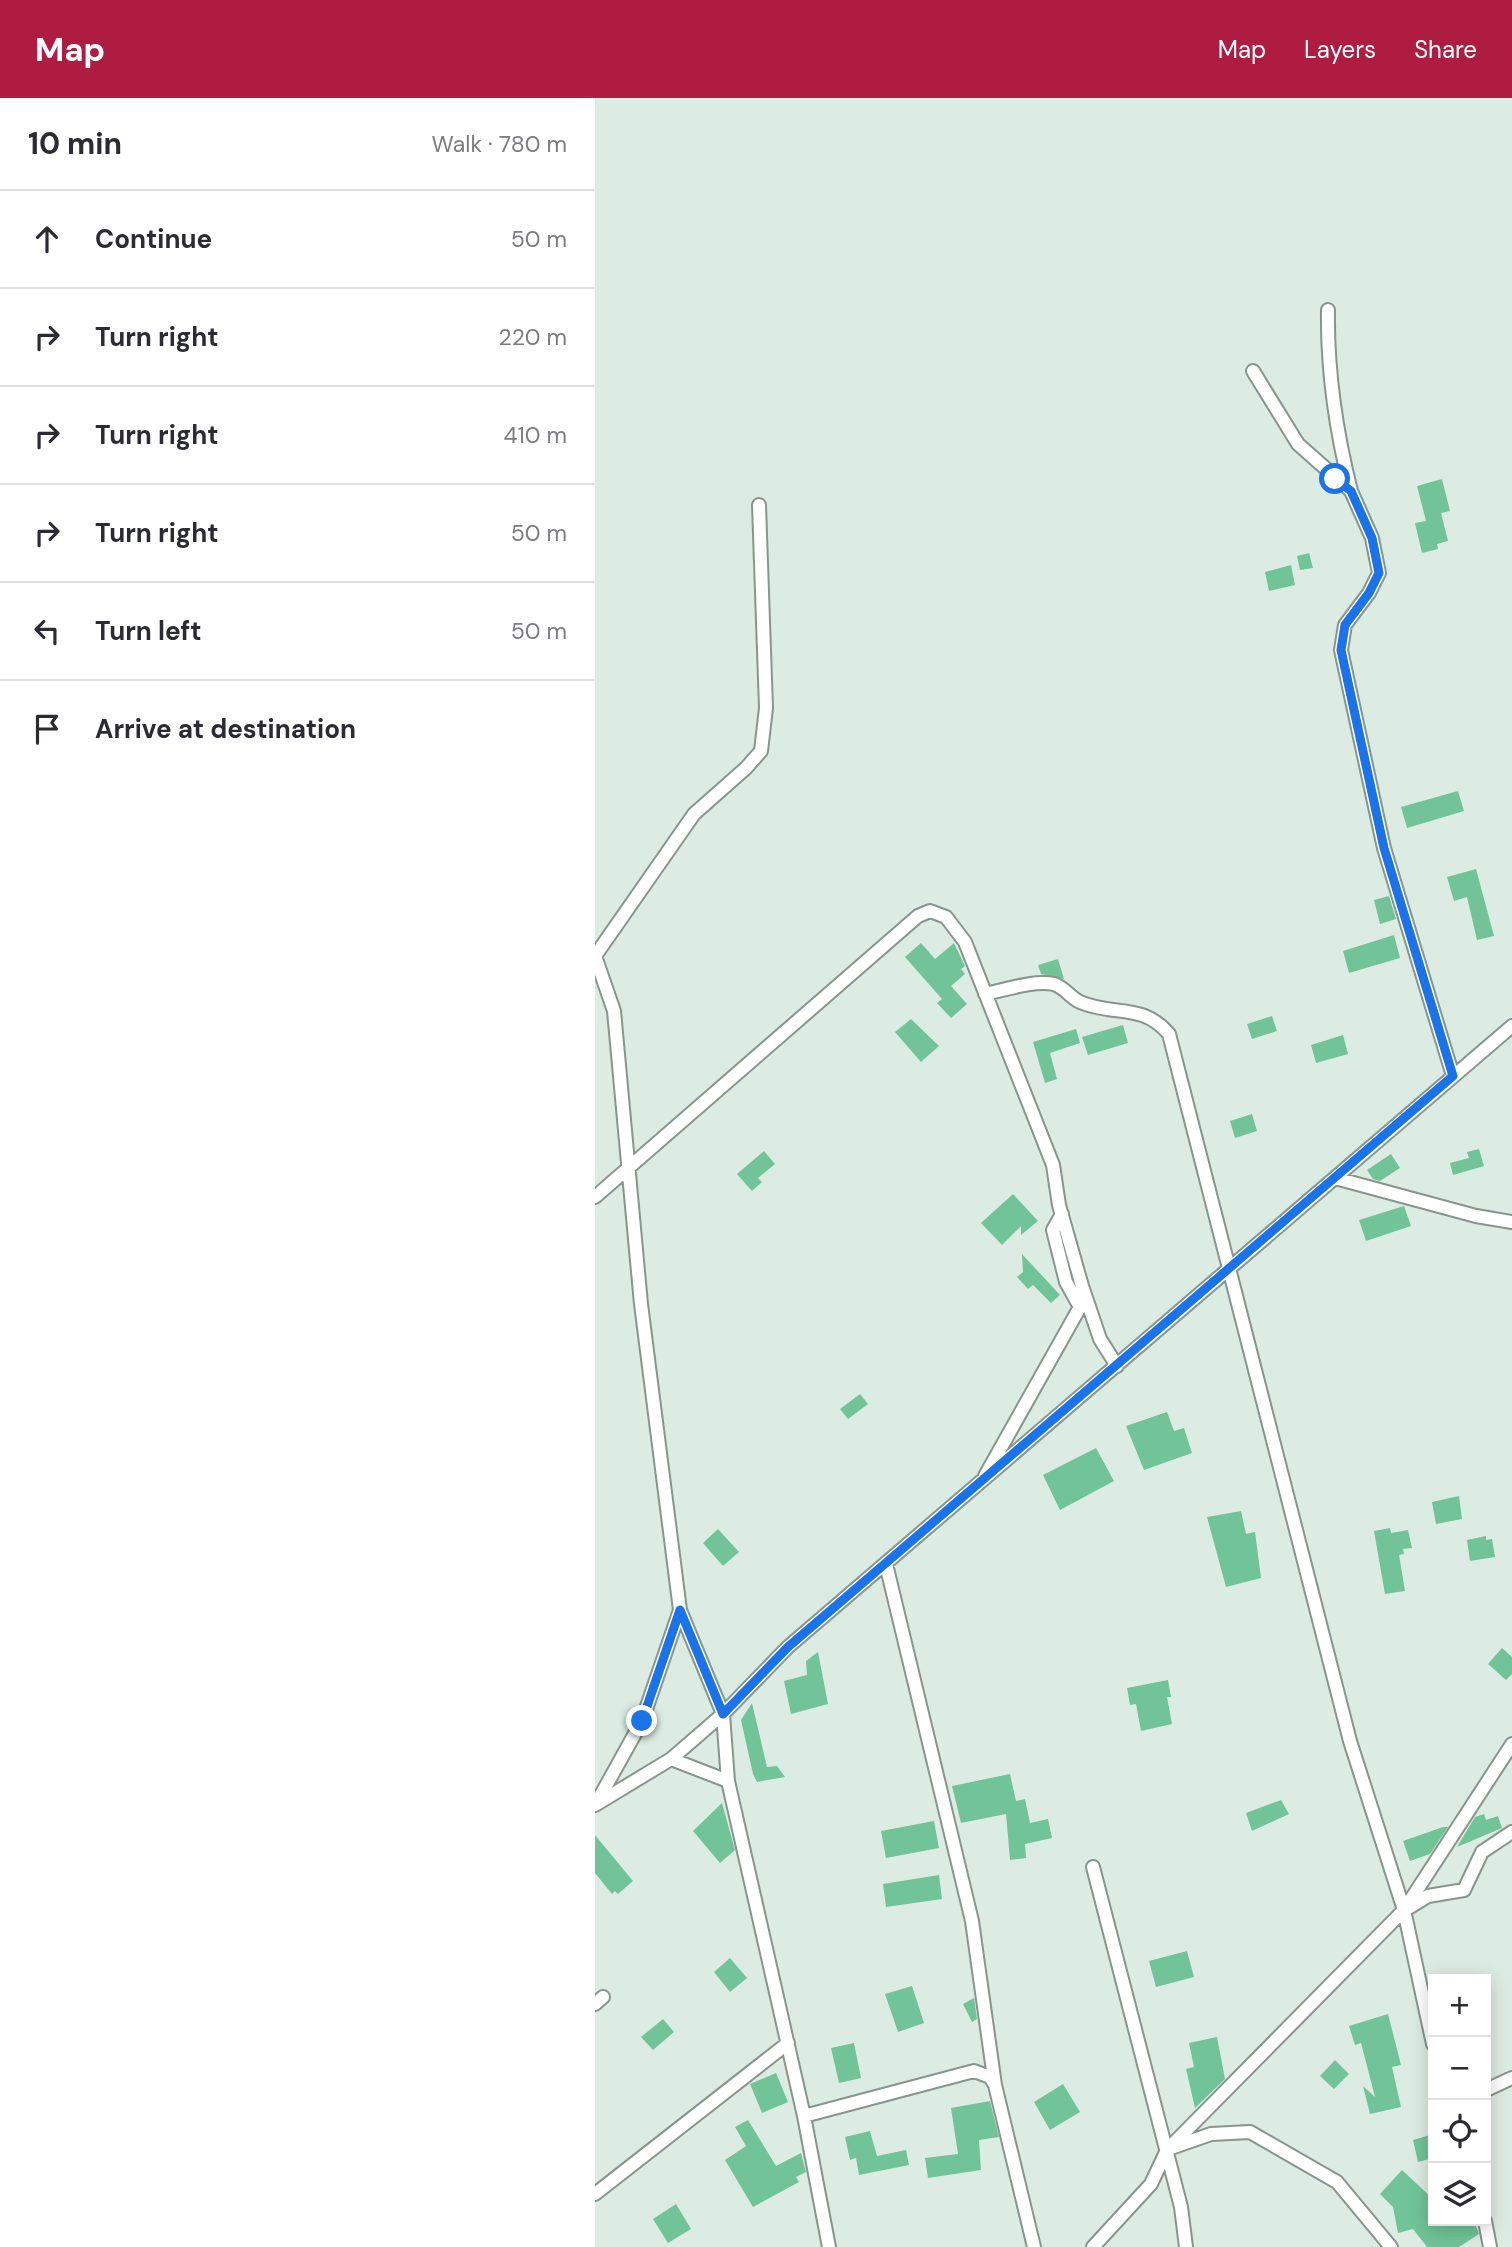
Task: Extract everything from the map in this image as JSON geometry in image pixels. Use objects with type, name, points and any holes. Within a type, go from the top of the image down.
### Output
[{"type":"street","points":[[1328,310],[1329,365],[1340,448],[1351,491],[1372,538],[1379,573],[1369,593],[1345,625],[1341,650],[1384,848],[1453,1076]]},
{"type":"street","points":[[1253,371],[1298,444],[1351,491]]},
{"type":"street","points":[[759,505],[766,708],[761,751],[747,768],[694,814],[595,956],[614,1011],[623,1093],[626,1170],[680,1610],[723,1714],[728,1781],[804,2116],[829,2247]]},
{"type":"street","points":[[595,1197],[918,916],[930,911],[946,918],[965,942],[1053,1165],[1062,1214],[1100,1339],[1117,1366]]},
{"type":"street","points":[[985,994],[1039,984],[1056,985],[1077,1002],[1094,1007],[1133,1011],[1157,1019],[1169,1034],[1350,1741],[1404,1910],[1431,2037]]},
{"type":"street","points":[[596,1805],[671,1759],[723,1714],[788,1647],[1512,1026]]},
{"type":"street","points":[[1335,1178],[1476,1216],[1512,1222]]},
{"type":"street","points":[[981,1482],[1052,1352],[1080,1307],[1066,1282],[1053,1230],[1062,1214]]},
{"type":"street","points":[[886,1563],[972,1922],[995,2085],[1034,2247]]},
{"type":"street","points":[[596,1805],[642,1721],[680,1610]]},
{"type":"street","points":[[1093,2247],[1151,2185],[1167,2150],[1404,1910],[1512,1744]]},
{"type":"street","points":[[671,1759],[728,1781]]},
{"type":"street","points":[[1404,1910],[1428,1896],[1464,1890],[1482,1852],[1512,1832]]},
{"type":"street","points":[[1093,1867],[1181,2207],[1186,2247]]},
{"type":"street","points":[[595,2194],[788,2043]]},
{"type":"street","points":[[804,2116],[974,2071],[990,2077],[995,2085]]},
{"type":"street","points":[[1491,2088],[1512,2078]]},
{"type":"street","points":[[1167,2150],[1211,2134],[1250,2132],[1337,2182],[1391,2247]]},
{"type":"street","points":[[1486,2226],[1490,2247]]},
{"type":"building","points":[[1442,479],[1450,511],[1441,513],[1448,541],[1437,544],[1438,549],[1422,553],[1415,523],[1426,521],[1417,486]]},
{"type":"building","points":[[1309,553],[1313,568],[1300,570],[1297,556]]},
{"type":"building","points":[[1291,565],[1295,585],[1269,591],[1265,572]]},
{"type":"building","points":[[1458,791],[1464,811],[1407,828],[1401,807]]},
{"type":"building","points":[[1476,869],[1494,936],[1477,940],[1467,897],[1454,901],[1447,877]]},
{"type":"building","points":[[1389,896],[1396,919],[1380,924],[1374,900]]},
{"type":"building","points":[[1394,935],[1400,958],[1349,973],[1343,951]]},
{"type":"building","points":[[921,943],[935,959],[954,943],[965,966],[961,969],[965,974],[951,986],[967,1004],[951,1018],[937,1003],[942,999],[905,957]]},
{"type":"building","points":[[1058,959],[1064,979],[1041,974],[1038,965]]},
{"type":"building","points":[[1272,1016],[1277,1031],[1252,1039],[1247,1024]]},
{"type":"building","points":[[911,1019],[939,1046],[921,1062],[895,1032]]},
{"type":"building","points":[[1123,1025],[1128,1043],[1088,1055],[1082,1037]]},
{"type":"building","points":[[1076,1029],[1080,1043],[1050,1053],[1057,1079],[1045,1083],[1033,1042]]},
{"type":"building","points":[[1343,1035],[1348,1054],[1316,1063],[1311,1045]]},
{"type":"building","points":[[1252,1114],[1257,1131],[1235,1138],[1230,1121]]},
{"type":"building","points":[[1479,1149],[1484,1166],[1453,1175],[1450,1163],[1469,1158],[1467,1152]]},
{"type":"building","points":[[764,1151],[775,1164],[758,1178],[762,1182],[752,1191],[737,1174]]},
{"type":"building","points":[[1391,1154],[1400,1168],[1380,1181],[1373,1179],[1367,1170]]},
{"type":"building","points":[[1013,1194],[1038,1221],[1021,1235],[1021,1226],[1002,1245],[981,1223]]},
{"type":"building","points":[[1404,1206],[1411,1226],[1366,1241],[1359,1220]]},
{"type":"building","points":[[1022,1254],[1060,1295],[1051,1303],[1033,1285],[1028,1289],[1017,1277],[1023,1272]]},
{"type":"building","points":[[860,1394],[868,1404],[848,1419],[840,1409]]},
{"type":"building","points":[[1167,1412],[1174,1431],[1184,1428],[1192,1453],[1144,1470],[1126,1426]]},
{"type":"building","points":[[1096,1448],[1114,1481],[1060,1510],[1043,1475]]},
{"type":"building","points":[[1459,1496],[1462,1519],[1436,1524],[1432,1502]]},
{"type":"building","points":[[1241,1511],[1246,1534],[1255,1532],[1261,1578],[1226,1587],[1207,1517]]},
{"type":"building","points":[[1390,1528],[1391,1533],[1408,1530],[1412,1548],[1403,1549],[1404,1554],[1399,1555],[1405,1591],[1385,1594],[1374,1531]]},
{"type":"building","points":[[718,1529],[739,1552],[723,1566],[703,1543]]},
{"type":"building","points":[[1486,1536],[1486,1540],[1492,1539],[1495,1557],[1470,1561],[1467,1540]]},
{"type":"building","points":[[1502,1648],[1512,1657],[1512,1674],[1506,1680],[1488,1664]]},
{"type":"building","points":[[818,1652],[828,1704],[791,1714],[784,1681],[807,1675],[806,1661]]},
{"type":"building","points":[[1168,1680],[1171,1697],[1167,1697],[1172,1724],[1141,1731],[1136,1704],[1130,1705],[1127,1688]]},
{"type":"building","points":[[752,1703],[767,1767],[777,1766],[785,1777],[757,1782],[753,1774],[741,1720]]},
{"type":"building","points":[[1010,1774],[1016,1801],[1025,1799],[1030,1823],[1048,1819],[1052,1838],[1025,1844],[1026,1858],[1010,1860],[1006,1814],[961,1823],[952,1786]]},
{"type":"building","points":[[1281,1800],[1289,1814],[1252,1831],[1246,1813]]},
{"type":"building","points":[[722,1803],[735,1850],[720,1863],[693,1831]]},
{"type":"building","points":[[1484,1814],[1486,1820],[1498,1816],[1502,1828],[1457,1847],[1475,1817]]},
{"type":"building","points":[[934,1821],[939,1848],[886,1858],[881,1831]]},
{"type":"building","points":[[1448,1827],[1430,1854],[1410,1861],[1403,1841]]},
{"type":"building","points":[[595,1835],[633,1881],[618,1894],[615,1891],[612,1894],[595,1873]]},
{"type":"building","points":[[939,1875],[942,1899],[886,1907],[883,1884]]},
{"type":"building","points":[[1187,1951],[1194,1977],[1156,1987],[1149,1961]]},
{"type":"building","points":[[730,1958],[747,1978],[730,1992],[714,1972]]},
{"type":"building","points":[[912,1986],[924,2023],[898,2032],[885,1994]]},
{"type":"building","points":[[974,1998],[977,2019],[972,2022],[963,2004]]},
{"type":"building","points":[[1388,2014],[1401,2065],[1392,2067],[1401,2107],[1370,2114],[1363,2086],[1375,2097],[1361,2043],[1355,2045],[1349,2026]]},
{"type":"building","points":[[663,2019],[674,2032],[653,2050],[641,2037]]},
{"type":"building","points":[[1217,2037],[1225,2079],[1195,2108],[1186,2069],[1194,2067],[1189,2043]]},
{"type":"building","points":[[854,2043],[861,2078],[839,2083],[831,2048]]},
{"type":"building","points":[[1335,2060],[1349,2074],[1334,2089],[1320,2076]]},
{"type":"building","points":[[776,2073],[788,2102],[762,2113],[750,2084]]},
{"type":"building","points":[[1063,2084],[1080,2112],[1050,2130],[1034,2102]]},
{"type":"building","points":[[990,2101],[999,2137],[979,2140],[981,2170],[928,2178],[925,2158],[958,2154],[951,2108]]},
{"type":"building","points":[[748,2120],[776,2166],[801,2153],[806,2172],[796,2177],[799,2182],[753,2207],[725,2160],[746,2146],[735,2127]]},
{"type":"building","points":[[870,2131],[877,2156],[906,2150],[909,2165],[859,2175],[856,2158],[850,2160],[845,2137]]},
{"type":"building","points":[[1428,2136],[1428,2159],[1418,2162],[1413,2140]]},
{"type":"building","points":[[1402,2170],[1428,2194],[1428,2226],[1476,2226],[1479,2234],[1459,2247],[1427,2247],[1413,2229],[1398,2233],[1393,2207],[1380,2194]]},
{"type":"building","points":[[676,2204],[691,2229],[668,2243],[653,2219]]},
{"type":"route","points":[[642,1721],[680,1610],[723,1714],[788,1647],[1453,1076],[1384,848],[1341,650],[1345,625],[1369,593],[1379,573],[1372,538],[1351,491],[1335,479]]}]
